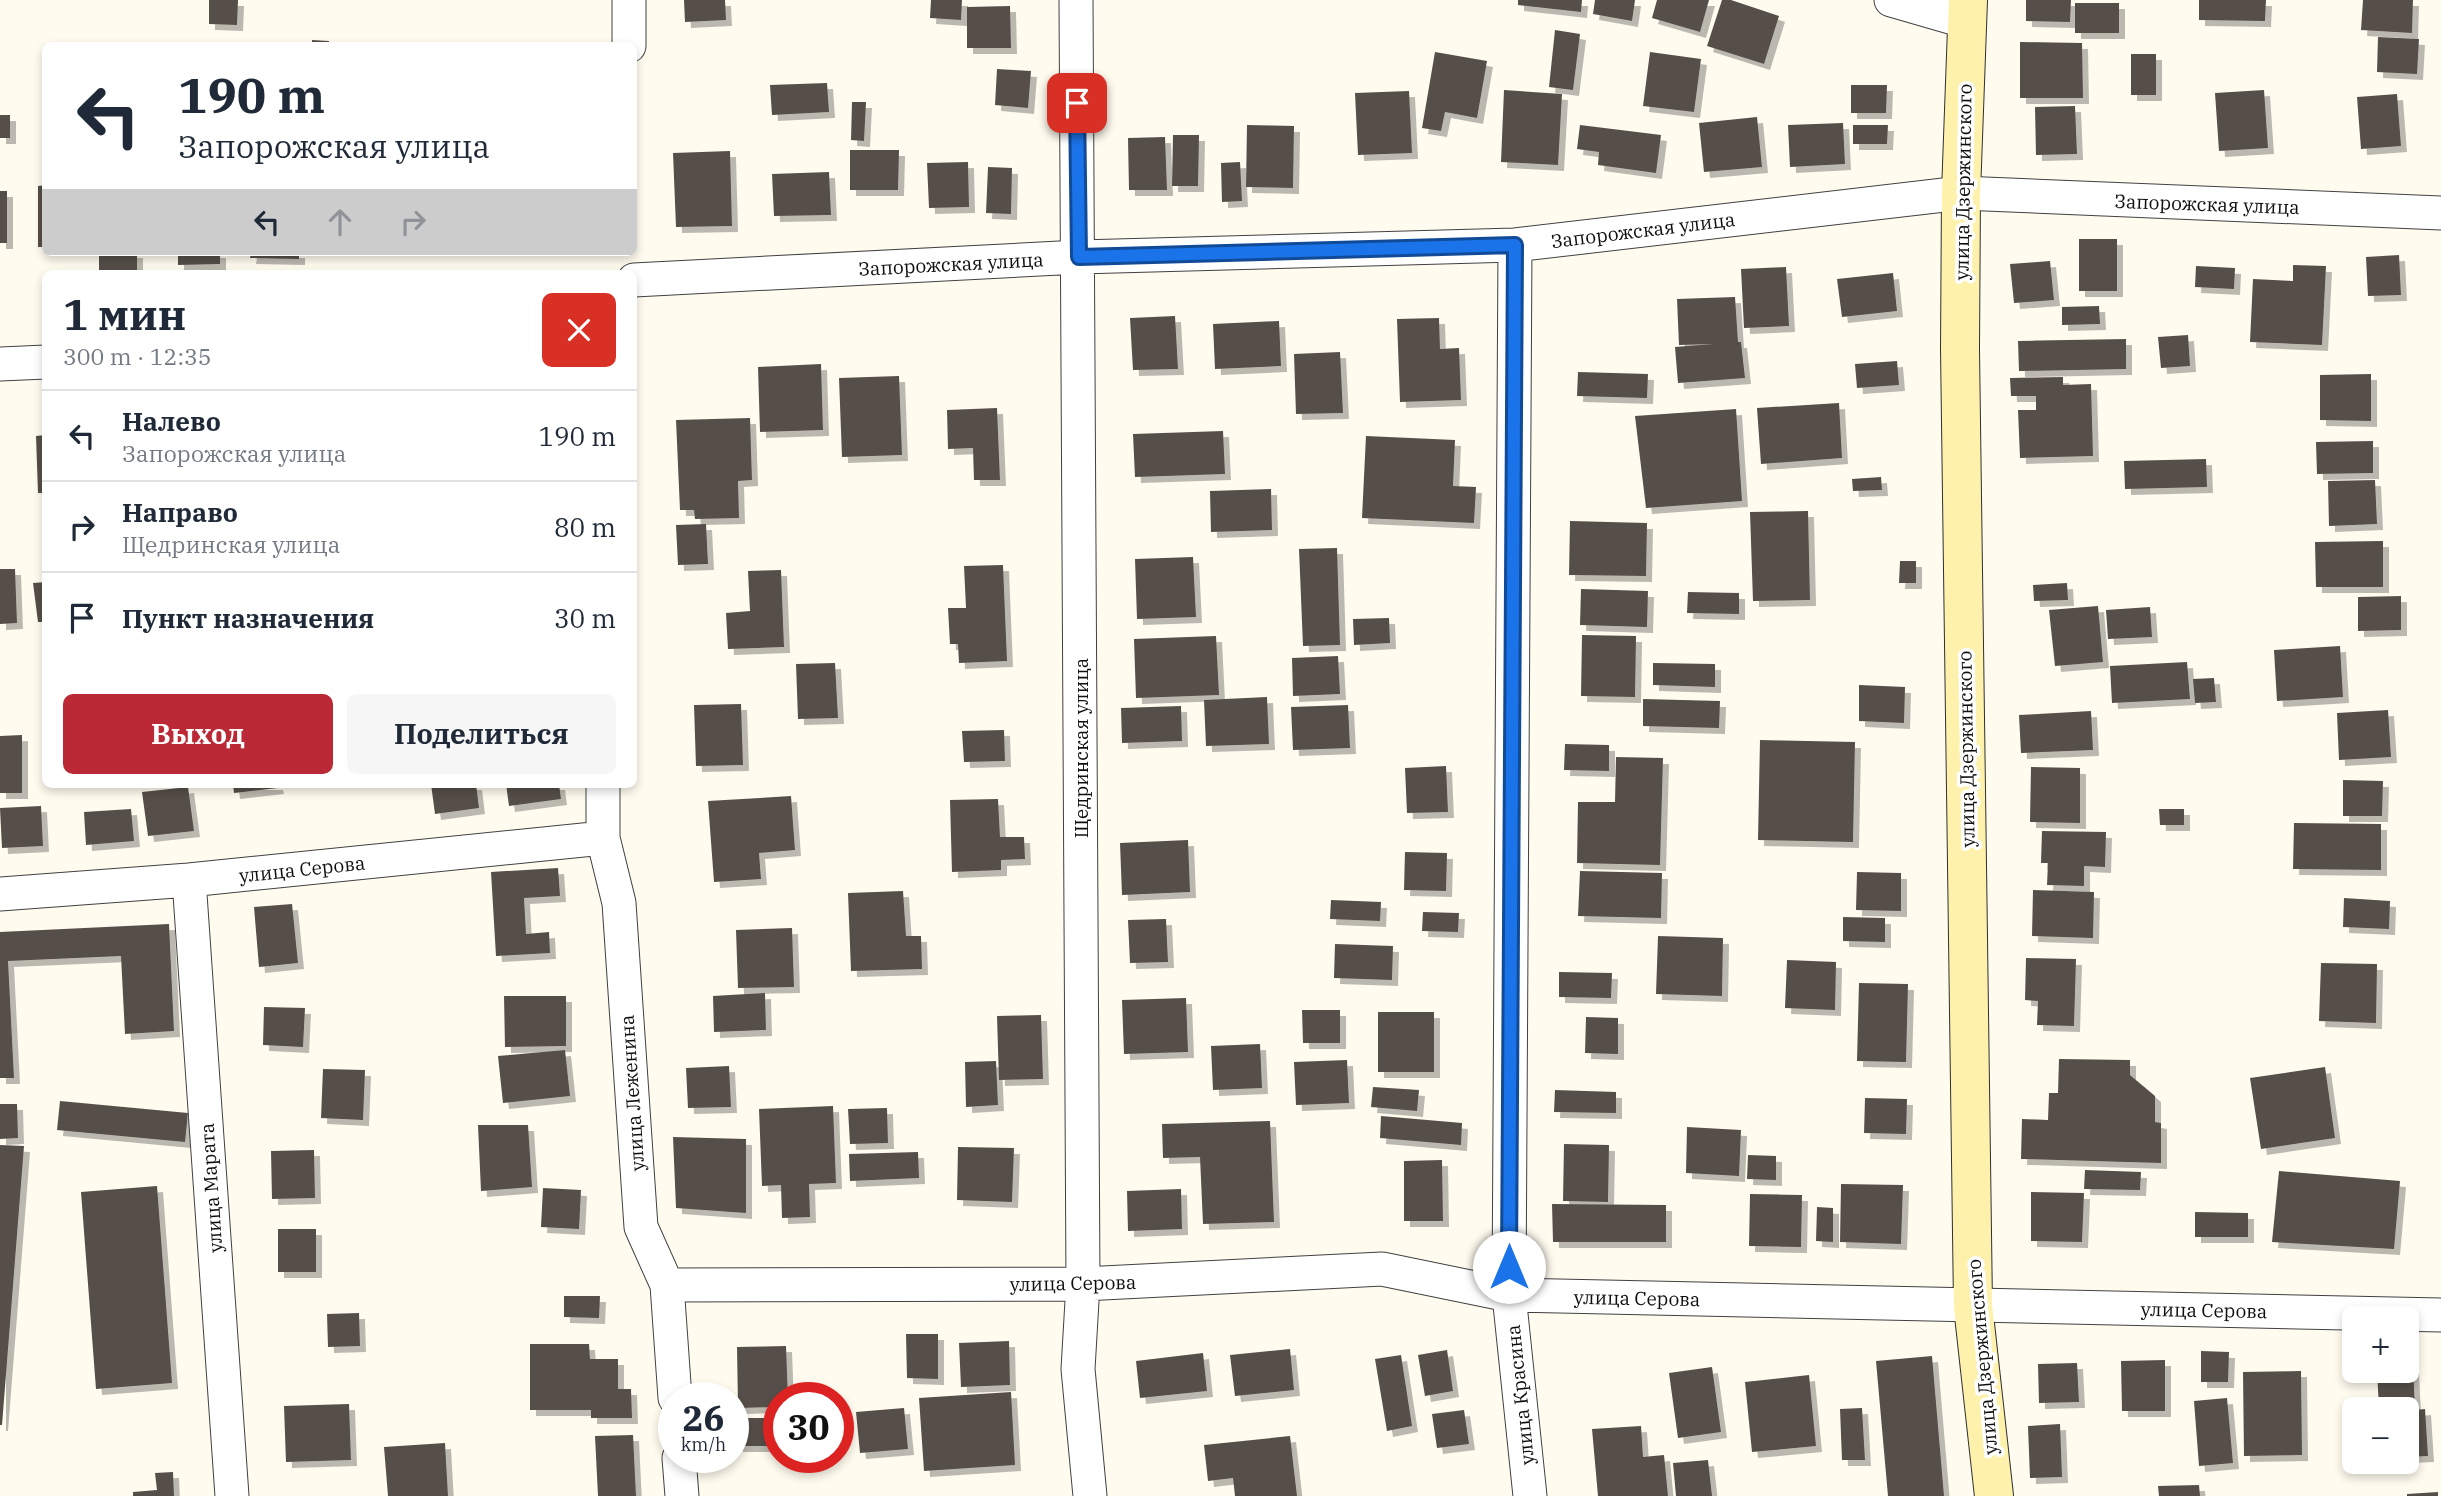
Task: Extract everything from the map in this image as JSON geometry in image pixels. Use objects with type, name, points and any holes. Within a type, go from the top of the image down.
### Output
[{"type":"street","points":[[629,0],[629,42]]},
{"type":"street","name":"Щедринская улица","points":[[1076,0],[1083,1284],[1078,1369],[1090,1496]]},
{"type":"street","points":[[1891,0],[1968,11]]},
{"type":"street","name":"улица Дзержинского","points":[[1968,11],[1961,193],[1960,349],[1973,1306],[1994,1496]]},
{"type":"street","name":"Запорожская улица","points":[[637,280],[1079,257],[1515,245],[1961,193],[2441,213]]},
{"type":"street","name":"улица Красина","points":[[1515,245],[1509,1295],[1530,1496]]},
{"type":"street","points":[[0,364],[42,362]]},
{"type":"street","name":"улица Леженина","points":[[603,788],[603,838],[619,903],[641,1227],[667,1285],[674,1382]]},
{"type":"street","name":"улица Серова","points":[[0,894],[190,880],[603,838]]},
{"type":"street","name":"улица Марата","points":[[190,880],[232,1496]]},
{"type":"street","name":"улица Серова","points":[[667,1285],[1083,1284],[1382,1269],[1509,1295],[2441,1315]]},
{"type":"street","points":[[680,1473],[682,1496]]},
{"type":"building","points":[[209,0],[238,0],[237,25],[209,24]]},
{"type":"building","points":[[684,0],[725,0],[726,20],[685,22]]},
{"type":"building","points":[[931,0],[962,0],[961,20],[930,18]]},
{"type":"building","points":[[1518,0],[1582,0],[1581,12],[1518,5]]},
{"type":"building","points":[[1595,0],[1635,0],[1632,21],[1593,14]]},
{"type":"building","points":[[1657,0],[1709,0],[1700,32],[1652,18]]},
{"type":"building","points":[[1722,0],[1731,0],[1779,16],[1764,64],[1707,46]]},
{"type":"building","points":[[2026,0],[2071,0],[2070,22],[2026,21]]},
{"type":"building","points":[[2199,0],[2266,0],[2265,21],[2199,20]]},
{"type":"building","points":[[2363,0],[2413,0],[2412,33],[2361,30]]},
{"type":"building","points":[[2075,3],[2119,3],[2119,33],[2075,33]]},
{"type":"building","points":[[1010,6],[1011,48],[967,48],[967,7]]},
{"type":"building","points":[[1555,30],[1580,34],[1573,90],[1549,87]]},
{"type":"building","points":[[2378,37],[2419,39],[2417,74],[2377,72]]},
{"type":"building","points":[[2020,42],[2082,43],[2083,98],[2020,98]]},
{"type":"building","points":[[1435,52],[1487,61],[1477,118],[1445,112],[1441,131],[1422,128]]},
{"type":"building","points":[[1650,52],[1701,59],[1694,112],[1643,106]]},
{"type":"building","points":[[2131,54],[2156,54],[2156,95],[2131,95]]},
{"type":"building","points":[[997,69],[1031,71],[1028,108],[995,105]]},
{"type":"building","points":[[827,83],[829,112],[772,115],[770,85]]},
{"type":"building","points":[[1851,85],[1887,85],[1886,113],[1851,113]]},
{"type":"building","points":[[1504,90],[1562,94],[1558,165],[1501,162]]},
{"type":"building","points":[[2264,90],[2268,148],[2219,151],[2215,93]]},
{"type":"building","points":[[1409,91],[1412,153],[1358,155],[1355,93]]},
{"type":"building","points":[[2397,94],[2401,146],[2361,149],[2357,97]]},
{"type":"building","points":[[852,102],[866,102],[864,141],[851,140]]},
{"type":"building","points":[[2075,106],[2077,154],[2036,155],[2035,107]]},
{"type":"building","points":[[0,115],[10,115],[10,138],[0,138]]},
{"type":"building","points":[[1757,117],[1762,167],[1704,172],[1699,123]]},
{"type":"building","points":[[1843,123],[1845,164],[1790,167],[1788,125]]},
{"type":"building","points":[[1247,125],[1294,126],[1293,188],[1246,187]]},
{"type":"building","points":[[1580,125],[1661,135],[1656,173],[1598,165],[1599,152],[1577,149]]},
{"type":"building","points":[[1853,125],[1888,125],[1887,144],[1853,144]]},
{"type":"building","points":[[1173,135],[1199,135],[1198,186],[1172,186]]},
{"type":"building","points":[[1165,137],[1167,190],[1129,190],[1128,138]]},
{"type":"building","points":[[850,150],[899,150],[898,190],[850,190]]},
{"type":"building","points":[[730,151],[732,226],[676,227],[673,153]]},
{"type":"building","points":[[968,162],[969,207],[929,208],[927,163]]},
{"type":"building","points":[[1240,162],[1242,201],[1222,202],[1221,163]]},
{"type":"building","points":[[988,167],[1012,168],[1011,214],[986,213]]},
{"type":"building","points":[[829,172],[831,215],[774,216],[772,174]]},
{"type":"building","points":[[38,186],[42,186],[42,247],[38,247]]},
{"type":"building","points":[[0,191],[7,191],[7,243],[0,243]]},
{"type":"building","points":[[2079,239],[2117,239],[2117,291],[2079,291]]},
{"type":"building","points":[[2399,255],[2401,295],[2368,296],[2366,257]]},
{"type":"building","points":[[99,256],[137,256],[137,270],[99,270]]},
{"type":"building","points":[[178,256],[220,256],[220,264],[178,265]]},
{"type":"building","points":[[250,256],[299,256],[299,259]]},
{"type":"building","points":[[2050,261],[2054,300],[2014,303],[2010,264]]},
{"type":"building","points":[[2293,265],[2326,266],[2322,345],[2250,342],[2253,279],[2293,281]]},
{"type":"building","points":[[2196,266],[2235,268],[2234,289],[2195,287]]},
{"type":"building","points":[[1786,267],[1789,326],[1744,328],[1741,269]]},
{"type":"building","points":[[1893,273],[1897,311],[1842,317],[1837,279]]},
{"type":"building","points":[[1735,297],[1738,342],[1741,342],[1745,378],[1678,383],[1675,347],[1713,344],[1679,345],[1677,299]]},
{"type":"building","points":[[2099,306],[2100,324],[2062,325],[2062,307]]},
{"type":"building","points":[[1175,316],[1178,369],[1133,370],[1130,318]]},
{"type":"building","points":[[1439,318],[1440,349],[1459,348],[1461,400],[1400,402],[1397,319]]},
{"type":"building","points":[[1279,321],[1281,366],[1215,369],[1213,324]]},
{"type":"building","points":[[2188,335],[2190,366],[2161,368],[2158,337]]},
{"type":"building","points":[[2126,339],[2126,369],[2019,371],[2018,341]]},
{"type":"building","points":[[1340,352],[1343,413],[1296,414],[1294,354]]},
{"type":"building","points":[[1897,361],[1899,385],[1857,388],[1855,364]]},
{"type":"building","points":[[821,364],[823,430],[760,432],[758,367]]},
{"type":"building","points":[[1578,372],[1648,374],[1647,398],[1577,396]]},
{"type":"building","points":[[2371,374],[2371,421],[2320,420],[2320,375]]},
{"type":"building","points":[[899,376],[902,455],[842,457],[839,378]]},
{"type":"building","points":[[2063,377],[2063,385],[2091,384],[2093,456],[2020,458],[2018,410],[2036,410],[2036,396],[2011,396],[2010,378]]},
{"type":"building","points":[[1839,403],[1842,458],[1761,464],[1757,408]]},
{"type":"building","points":[[997,408],[1000,480],[974,480],[973,448],[948,449],[947,410]]},
{"type":"building","points":[[1736,409],[1742,501],[1646,508],[1635,416]]},
{"type":"building","points":[[750,418],[752,480],[738,481],[739,518],[695,519],[694,510],[680,510],[676,420]]},
{"type":"building","points":[[1223,431],[1225,474],[1135,477],[1133,434]]},
{"type":"building","points":[[42,435],[42,493],[38,493],[36,436]]},
{"type":"building","points":[[1366,436],[1455,440],[1453,486],[1476,487],[1474,523],[1362,518]]},
{"type":"building","points":[[2373,441],[2373,473],[2317,474],[2316,442]]},
{"type":"building","points":[[2206,459],[2207,487],[2125,489],[2124,461]]},
{"type":"building","points":[[1881,477],[1882,490],[1853,491],[1852,479]]},
{"type":"building","points":[[2375,480],[2377,524],[2329,526],[2328,481]]},
{"type":"building","points":[[1271,489],[1272,530],[1211,532],[1210,491]]},
{"type":"building","points":[[1808,511],[1810,600],[1753,601],[1750,512]]},
{"type":"building","points":[[1570,521],[1647,523],[1646,576],[1569,575]]},
{"type":"building","points":[[706,524],[708,564],[678,565],[676,525]]},
{"type":"building","points":[[2383,541],[2383,587],[2316,587],[2315,542]]},
{"type":"building","points":[[1337,548],[1340,645],[1303,646],[1299,549]]},
{"type":"building","points":[[1193,557],[1196,617],[1137,619],[1135,559]]},
{"type":"building","points":[[1900,561],[1916,561],[1916,583],[1899,583]]},
{"type":"building","points":[[1003,565],[1007,661],[959,663],[958,644],[950,644],[948,608],[966,608],[964,566]]},
{"type":"building","points":[[0,569],[15,569],[17,623],[0,624]]},
{"type":"building","points":[[781,570],[784,647],[728,649],[726,613],[750,611],[748,571]]},
{"type":"building","points":[[42,582],[42,622],[38,622],[33,583]]},
{"type":"building","points":[[2067,583],[2068,600],[2034,601],[2033,585]]},
{"type":"building","points":[[1581,589],[1648,591],[1647,627],[1580,625]]},
{"type":"building","points":[[1688,592],[1739,593],[1739,614],[1687,613]]},
{"type":"building","points":[[2401,596],[2401,630],[2358,631],[2358,597]]},
{"type":"building","points":[[2098,606],[2103,662],[2055,666],[2049,610]]},
{"type":"building","points":[[2150,607],[2152,637],[2108,639],[2106,610]]},
{"type":"building","points":[[1389,618],[1390,643],[1354,645],[1353,619]]},
{"type":"building","points":[[1582,635],[1636,636],[1635,697],[1581,696]]},
{"type":"building","points":[[1216,636],[1219,695],[1136,698],[1134,639]]},
{"type":"building","points":[[2340,646],[2343,697],[2277,701],[2274,650]]},
{"type":"building","points":[[1338,656],[1340,694],[1293,696],[1292,658]]},
{"type":"building","points":[[2187,662],[2190,699],[2112,703],[2110,666]]},
{"type":"building","points":[[835,663],[838,718],[798,719],[796,664]]},
{"type":"building","points":[[1653,663],[1715,664],[1715,687],[1653,685]]},
{"type":"building","points":[[2214,678],[2216,702],[2195,703],[2193,679]]},
{"type":"building","points":[[1859,685],[1905,687],[1904,723],[1859,721]]},
{"type":"building","points":[[1267,697],[1269,744],[1206,746],[1204,700]]},
{"type":"building","points":[[1643,699],[1720,701],[1719,728],[1643,726]]},
{"type":"building","points":[[741,704],[743,765],[696,766],[694,705]]},
{"type":"building","points":[[1348,705],[1350,748],[1293,750],[1291,707]]},
{"type":"building","points":[[1181,706],[1182,741],[1122,743],[1121,708]]},
{"type":"building","points":[[2388,710],[2391,757],[2339,760],[2337,713]]},
{"type":"building","points":[[2091,711],[2093,750],[2021,753],[2019,715]]},
{"type":"building","points":[[1004,730],[1005,761],[964,762],[962,731]]},
{"type":"building","points":[[22,735],[22,793],[0,793],[0,736]]},
{"type":"building","points":[[1760,740],[1855,742],[1853,842],[1758,840]]},
{"type":"building","points":[[1565,744],[1609,745],[1609,771],[1564,770]]},
{"type":"building","points":[[1616,757],[1663,758],[1660,865],[1577,863],[1578,802],[1615,802]]},
{"type":"building","points":[[1446,766],[1448,812],[1407,813],[1405,768]]},
{"type":"building","points":[[2031,767],[2080,768],[2080,823],[2030,822]]},
{"type":"building","points":[[2343,780],[2383,781],[2382,816],[2343,816]]},
{"type":"building","points":[[188,788],[194,831],[148,836],[142,792]]},
{"type":"building","points":[[233,788],[278,788],[234,793]]},
{"type":"building","points":[[432,788],[476,788],[479,808],[435,814]]},
{"type":"building","points":[[507,788],[560,788],[561,799],[509,806]]},
{"type":"building","points":[[791,796],[795,850],[759,853],[761,879],[714,882],[708,801]]},
{"type":"building","points":[[998,799],[1000,837],[1024,837],[1025,859],[1001,860],[1001,870],[952,872],[950,800]]},
{"type":"building","points":[[41,806],[43,846],[2,848],[0,808]]},
{"type":"building","points":[[131,809],[134,841],[86,845],[84,812]]},
{"type":"building","points":[[2159,809],[2184,809],[2184,825],[2160,825]]},
{"type":"building","points":[[2294,823],[2381,824],[2381,870],[2293,869]]},
{"type":"building","points":[[2042,831],[2106,832],[2105,867],[2084,866],[2084,886],[2047,885],[2048,863],[2041,863]]},
{"type":"building","points":[[1188,840],[1190,892],[1122,895],[1120,843]]},
{"type":"building","points":[[1405,852],[1447,853],[1446,891],[1404,890]]},
{"type":"building","points":[[558,868],[560,896],[524,898],[526,934],[549,932],[550,953],[496,956],[491,872]]},
{"type":"building","points":[[1580,871],[1662,873],[1661,918],[1578,916]]},
{"type":"building","points":[[1857,872],[1901,873],[1901,911],[1856,910]]},
{"type":"building","points":[[2033,890],[2094,892],[2093,938],[2032,936]]},
{"type":"building","points":[[903,891],[906,936],[921,936],[922,969],[851,971],[848,893]]},
{"type":"building","points":[[2344,898],[2390,901],[2389,929],[2343,927]]},
{"type":"building","points":[[1331,900],[1381,902],[1380,921],[1330,919]]},
{"type":"building","points":[[292,904],[298,963],[259,967],[254,907]]},
{"type":"building","points":[[1423,912],[1459,913],[1458,932],[1422,931]]},
{"type":"building","points":[[1843,917],[1885,918],[1885,942],[1843,941]]},
{"type":"building","points":[[1166,919],[1168,962],[1130,963],[1128,920]]},
{"type":"building","points":[[169,924],[174,1031],[125,1034],[121,956],[8,961],[14,1078],[0,1078],[0,932]]},
{"type":"building","points":[[792,928],[794,987],[738,988],[736,930]]},
{"type":"building","points":[[1658,936],[1723,938],[1722,996],[1656,994]]},
{"type":"building","points":[[1335,944],[1393,946],[1392,980],[1334,978]]},
{"type":"building","points":[[2026,958],[2076,959],[2074,1026],[2037,1025],[2038,1001],[2025,1000]]},
{"type":"building","points":[[1787,960],[1836,962],[1835,1010],[1785,1008]]},
{"type":"building","points":[[2321,963],[2377,964],[2376,1023],[2319,1021]]},
{"type":"building","points":[[1559,972],[1612,973],[1611,998],[1559,997]]},
{"type":"building","points":[[1859,983],[1908,984],[1906,1062],[1857,1061]]},
{"type":"building","points":[[765,993],[766,1030],[714,1032],[713,996]]},
{"type":"building","points":[[504,996],[566,996],[566,1046],[505,1047]]},
{"type":"building","points":[[1186,998],[1188,1052],[1124,1054],[1122,1000]]},
{"type":"building","points":[[264,1007],[305,1008],[303,1047],[263,1045]]},
{"type":"building","points":[[1302,1010],[1340,1010],[1340,1043],[1303,1043]]},
{"type":"building","points":[[1378,1012],[1434,1012],[1434,1072],[1378,1072]]},
{"type":"building","points":[[1041,1015],[1043,1079],[999,1080],[997,1016]]},
{"type":"building","points":[[1586,1017],[1618,1018],[1618,1054],[1585,1053]]},
{"type":"building","points":[[1260,1044],[1262,1088],[1213,1090],[1211,1046]]},
{"type":"building","points":[[565,1050],[570,1096],[503,1103],[498,1056]]},
{"type":"building","points":[[2059,1059],[2130,1060],[2130,1075],[2155,1096],[2155,1122],[2161,1123],[2161,1163],[2021,1159],[2022,1119],[2048,1120],[2049,1093],[2058,1093]]},
{"type":"building","points":[[1347,1060],[1349,1103],[1296,1105],[1294,1062]]},
{"type":"building","points":[[996,1061],[998,1105],[966,1107],[965,1062]]},
{"type":"building","points":[[729,1066],[731,1107],[688,1108],[686,1068]]},
{"type":"building","points":[[2325,1067],[2335,1138],[2261,1149],[2250,1078]]},
{"type":"building","points":[[323,1069],[365,1070],[363,1120],[321,1118]]},
{"type":"building","points":[[1373,1087],[1419,1090],[1417,1111],[1371,1107]]},
{"type":"building","points":[[1555,1090],[1616,1092],[1616,1113],[1554,1112]]},
{"type":"building","points":[[1865,1098],[1907,1099],[1906,1134],[1864,1133]]},
{"type":"building","points":[[60,1101],[188,1113],[185,1142],[57,1130]]},
{"type":"building","points":[[0,1104],[17,1104],[18,1138],[0,1139]]},
{"type":"building","points":[[833,1106],[836,1183],[809,1184],[810,1217],[782,1218],[781,1185],[762,1186],[759,1109]]},
{"type":"building","points":[[887,1108],[888,1143],[850,1144],[848,1109]]},
{"type":"building","points":[[1381,1116],[1462,1123],[1461,1145],[1380,1138]]},
{"type":"building","points":[[1270,1121],[1274,1222],[1203,1224],[1200,1157],[1163,1158],[1162,1124]]},
{"type":"building","points":[[478,1125],[528,1125],[532,1187],[481,1191]]},
{"type":"building","points":[[1687,1127],[1741,1130],[1739,1176],[1686,1173]]},
{"type":"building","points":[[673,1137],[746,1139],[746,1213],[676,1208]]},
{"type":"building","points":[[1564,1144],[1609,1145],[1608,1202],[1563,1201]]},
{"type":"building","points":[[0,1145],[24,1146],[2,1425],[0,1425]]},
{"type":"building","points":[[958,1147],[1014,1148],[1012,1202],[957,1200]]},
{"type":"building","points":[[314,1150],[315,1198],[272,1199],[271,1151]]},
{"type":"building","points":[[918,1152],[919,1178],[850,1181],[849,1154]]},
{"type":"building","points":[[1748,1155],[1776,1156],[1776,1180],[1747,1179]]},
{"type":"building","points":[[1442,1160],[1443,1221],[1404,1221],[1404,1161]]},
{"type":"building","points":[[2085,1170],[2141,1172],[2140,1190],[2084,1189]]},
{"type":"building","points":[[2279,1171],[2400,1181],[2394,1249],[2272,1242]]},
{"type":"building","points":[[1841,1184],[1903,1185],[1901,1244],[1840,1242]]},
{"type":"building","points":[[157,1186],[172,1383],[96,1389],[81,1192]]},
{"type":"building","points":[[543,1188],[581,1190],[579,1229],[541,1227]]},
{"type":"building","points":[[1181,1189],[1182,1229],[1128,1231],[1127,1191]]},
{"type":"building","points":[[2031,1192],[2084,1193],[2082,1242],[2031,1241]]},
{"type":"building","points":[[1750,1194],[1802,1195],[1801,1247],[1749,1246]]},
{"type":"building","points":[[1552,1204],[1666,1205],[1666,1242],[1553,1242]]},
{"type":"building","points":[[1817,1207],[1833,1208],[1833,1242],[1816,1241]]},
{"type":"building","points":[[2195,1212],[2248,1213],[2248,1237],[2195,1237]]},
{"type":"building","points":[[278,1229],[316,1229],[316,1272],[278,1272]]},
{"type":"building","points":[[564,1296],[600,1296],[599,1318],[564,1317]]},
{"type":"building","points":[[359,1313],[360,1346],[328,1347],[327,1314]]},
{"type":"building","points":[[906,1334],[938,1334],[938,1379],[907,1378]]},
{"type":"building","points":[[1009,1341],[1010,1385],[961,1387],[959,1343]]},
{"type":"building","points":[[530,1344],[589,1344],[590,1359],[618,1359],[618,1389],[631,1389],[632,1418],[591,1418],[591,1410],[530,1410]]},
{"type":"building","points":[[786,1346],[787,1382],[763,1382],[763,1407],[749,1408],[749,1382],[738,1382],[737,1347]]},
{"type":"building","points":[[1290,1349],[1294,1390],[1235,1396],[1230,1355]]},
{"type":"building","points":[[1447,1350],[1453,1391],[1425,1396],[1418,1355]]},
{"type":"building","points":[[2201,1351],[2229,1352],[2228,1382],[2201,1382]]},
{"type":"building","points":[[1203,1353],[1207,1391],[1140,1398],[1136,1361]]},
{"type":"building","points":[[1401,1355],[1412,1426],[1387,1431],[1375,1359]]},
{"type":"building","points":[[1932,1356],[1944,1496],[1888,1496],[1876,1361]]},
{"type":"building","points":[[2165,1360],[2165,1411],[2122,1411],[2121,1361]]},
{"type":"building","points":[[2077,1363],[2079,1402],[2039,1403],[2038,1364]]},
{"type":"building","points":[[1712,1367],[1721,1432],[1678,1438],[1669,1373]]},
{"type":"building","points":[[2301,1371],[2302,1455],[2244,1456],[2243,1372]]},
{"type":"building","points":[[1809,1375],[1816,1446],[1752,1452],[1745,1382]]},
{"type":"building","points":[[2378,1383],[2414,1383],[2414,1397],[2378,1397]]},
{"type":"building","points":[[1011,1392],[1015,1465],[924,1471],[919,1398]]},
{"type":"building","points":[[2227,1398],[2233,1463],[2199,1466],[2194,1401]]},
{"type":"building","points":[[349,1404],[351,1460],[286,1462],[284,1406]]},
{"type":"building","points":[[904,1408],[908,1449],[860,1453],[856,1412]]},
{"type":"building","points":[[1862,1408],[1865,1460],[1842,1460],[1840,1409]]},
{"type":"building","points":[[2425,1409],[2428,1456],[2419,1456],[2419,1410]]},
{"type":"building","points":[[1464,1410],[1469,1444],[1437,1448],[1432,1414]]},
{"type":"building","points":[[749,1418],[763,1418],[763,1446],[749,1446]]},
{"type":"building","points":[[2060,1424],[2062,1477],[2030,1478],[2028,1426]]},
{"type":"building","points":[[1641,1426],[1643,1457],[1664,1455],[1668,1496],[1598,1496],[1592,1429]]},
{"type":"building","points":[[633,1435],[636,1496],[598,1496],[595,1436]]},
{"type":"building","points":[[1290,1436],[1297,1496],[1235,1496],[1233,1478],[1208,1481],[1204,1445]]},
{"type":"building","points":[[445,1443],[448,1496],[388,1496],[384,1447]]},
{"type":"building","points":[[1708,1460],[1712,1496],[1676,1496],[1673,1463]]},
{"type":"building","points":[[173,1472],[174,1496],[133,1496],[133,1492],[157,1490],[155,1473]]},
{"type":"building","points":[[2199,1485],[2200,1496],[2159,1496],[2158,1486]]},
{"type":"building","points":[[2438,1492],[2438,1496],[2407,1496],[2407,1494]]},
{"type":"route","points":[[1077,103],[1079,257],[1515,245],[1509,1267]]}]
